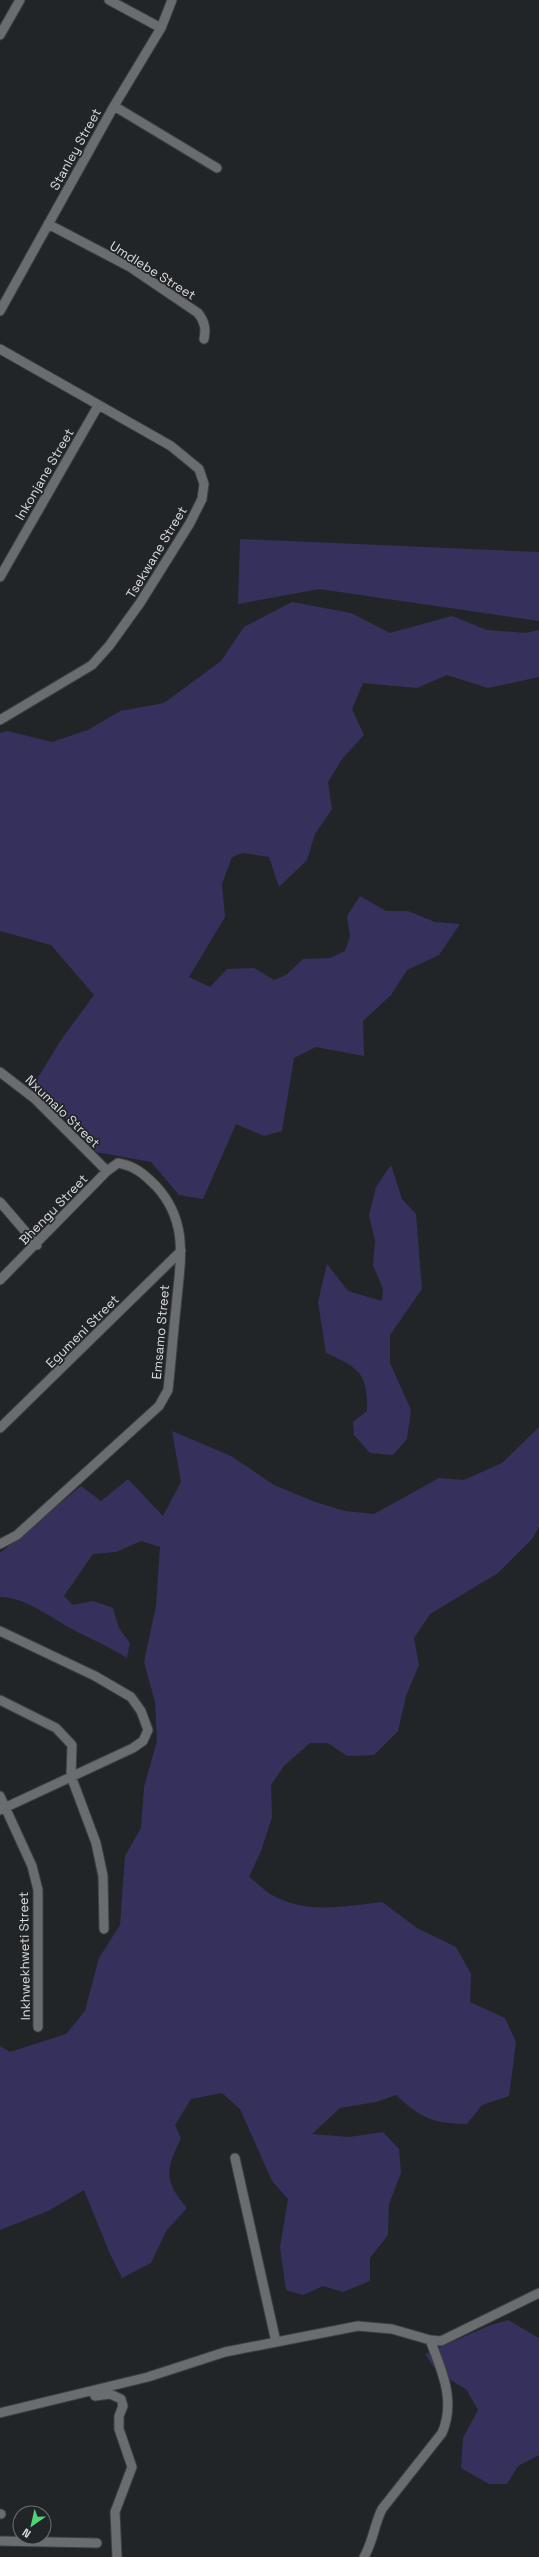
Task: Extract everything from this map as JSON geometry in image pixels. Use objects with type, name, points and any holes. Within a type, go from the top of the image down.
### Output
[{"type":"street","points":[[0,35],[20,0]]},
{"type":"street","points":[[109,0],[161,28]]},
{"type":"street","name":"Stanley Street","points":[[0,311],[114,106],[161,28],[172,0]]},
{"type":"street","points":[[114,106],[217,168]]},
{"type":"street","name":"Umdlebe Street","points":[[48,224],[130,267],[198,313],[205,325],[204,339]]},
{"type":"street","name":"Tsekwane Street","points":[[0,349],[98,406],[171,446],[200,469],[204,484],[202,499],[190,523],[140,604],[109,646],[92,665],[0,720]]},
{"type":"street","name":"Inkonjane Street","points":[[0,577],[98,406]]},
{"type":"street","name":"Nxumalo Street","points":[[0,1072],[35,1099],[107,1171]]},
{"type":"street","name":"Emsamo Street","points":[[0,1544],[17,1535],[159,1406],[168,1390],[181,1251],[178,1223],[171,1204],[144,1173],[130,1166],[118,1163],[107,1171]]},
{"type":"street","name":"Bhengu Street","points":[[0,1280],[37,1245],[107,1171]]},
{"type":"street","points":[[0,1202],[37,1245]]},
{"type":"street","name":"Egumeni Street","points":[[0,1428],[181,1251]]},
{"type":"street","points":[[0,1631],[101,1680],[131,1697],[141,1711],[148,1730],[143,1741],[3,1808]]},
{"type":"street","points":[[0,1700],[56,1728],[72,1745],[71,1776],[96,1843],[102,1876],[104,1929]]},
{"type":"street","name":"Inkhwekhweti Street","points":[[0,1796],[3,1808],[32,1866],[38,1890],[38,2027]]},
{"type":"street","points":[[235,2158],[276,2342]]},
{"type":"street","points":[[0,2413],[72,2397],[148,2377],[225,2352],[358,2326],[392,2329],[430,2340],[441,2341],[539,2293]]},
{"type":"street","points":[[364,2557],[370,2546],[375,2522],[382,2509],[442,2433],[447,2420],[449,2400],[446,2382],[430,2340]]},
{"type":"street","points":[[72,2397],[110,2394],[121,2399],[123,2406],[119,2416],[119,2429],[132,2467],[115,2512],[117,2557]]},
{"type":"street","points":[[0,2541],[97,2543]]},
{"type":"shaded area","points":[[240,539],[539,552],[539,621],[319,589],[238,604]]},
{"type":"shaded area","points":[[292,602],[351,613],[390,633],[452,616],[487,630],[526,633],[539,630],[539,677],[488,688],[447,675],[417,688],[363,683],[352,709],[364,735],[342,759],[328,782],[332,809],[315,834],[307,860],[279,887],[269,857],[243,853],[232,857],[222,884],[225,917],[189,977],[210,987],[227,969],[254,968],[274,980],[286,975],[303,959],[330,958],[345,951],[350,936],[347,916],[360,896],[386,911],[408,911],[435,922],[460,924],[439,955],[407,970],[391,995],[363,1021],[364,1056],[316,1047],[294,1058],[282,1131],[264,1136],[236,1124],[203,1199],[179,1195],[151,1162],[96,1152],[34,1084],[61,1040],[94,995],[51,945],[0,931],[0,733],[7,731],[52,742],[88,730],[120,711],[164,703],[221,661],[244,627]]},
{"type":"shaded area","points":[[391,1165],[402,1199],[416,1214],[422,1289],[390,1335],[390,1363],[411,1410],[407,1439],[393,1455],[370,1453],[354,1435],[353,1422],[367,1411],[366,1388],[359,1373],[354,1368],[326,1353],[318,1302],[327,1264],[348,1291],[382,1301],[383,1289],[373,1265],[375,1241],[369,1215],[376,1187]]},
{"type":"shaded area","points":[[539,1427],[539,1527],[532,1539],[498,1573],[430,1614],[414,1638],[419,1665],[406,1696],[398,1731],[374,1755],[347,1756],[328,1743],[310,1743],[284,1766],[271,1785],[272,1817],[261,1851],[249,1877],[272,1895],[301,1906],[342,1907],[382,1902],[417,1928],[456,1947],[471,1974],[470,2002],[505,2018],[516,2042],[509,2096],[482,2105],[467,2124],[436,2121],[428,2118],[413,2110],[396,2095],[376,2102],[340,2108],[312,2134],[349,2137],[383,2132],[399,2149],[401,2173],[389,2204],[388,2235],[370,2258],[370,2281],[343,2292],[323,2286],[303,2295],[286,2290],[280,2247],[288,2199],[272,2181],[240,2109],[222,2093],[191,2099],[175,2125],[181,2138],[172,2158],[169,2174],[174,2190],[179,2199],[187,2208],[166,2231],[151,2263],[122,2278],[110,2254],[84,2190],[48,2211],[0,2230],[0,2046],[10,2052],[66,2034],[85,2011],[99,1958],[120,1925],[125,1856],[141,1828],[144,1787],[157,1741],[155,1702],[144,1662],[156,1606],[160,1547],[141,1541],[116,1552],[93,1554],[64,1596],[73,1605],[93,1601],[113,1608],[119,1628],[130,1643],[127,1658],[27,1603],[0,1597],[0,1553],[81,1486],[101,1501],[128,1479],[163,1516],[181,1482],[172,1431],[231,1456],[274,1485],[315,1502],[345,1511],[374,1514],[439,1478],[464,1480],[502,1463]]},
{"type":"shaded area","points":[[508,2320],[539,2338],[539,2455],[518,2466],[507,2484],[489,2484],[461,2468],[463,2438],[478,2410],[466,2389],[437,2372],[425,2354],[488,2326]]}]
